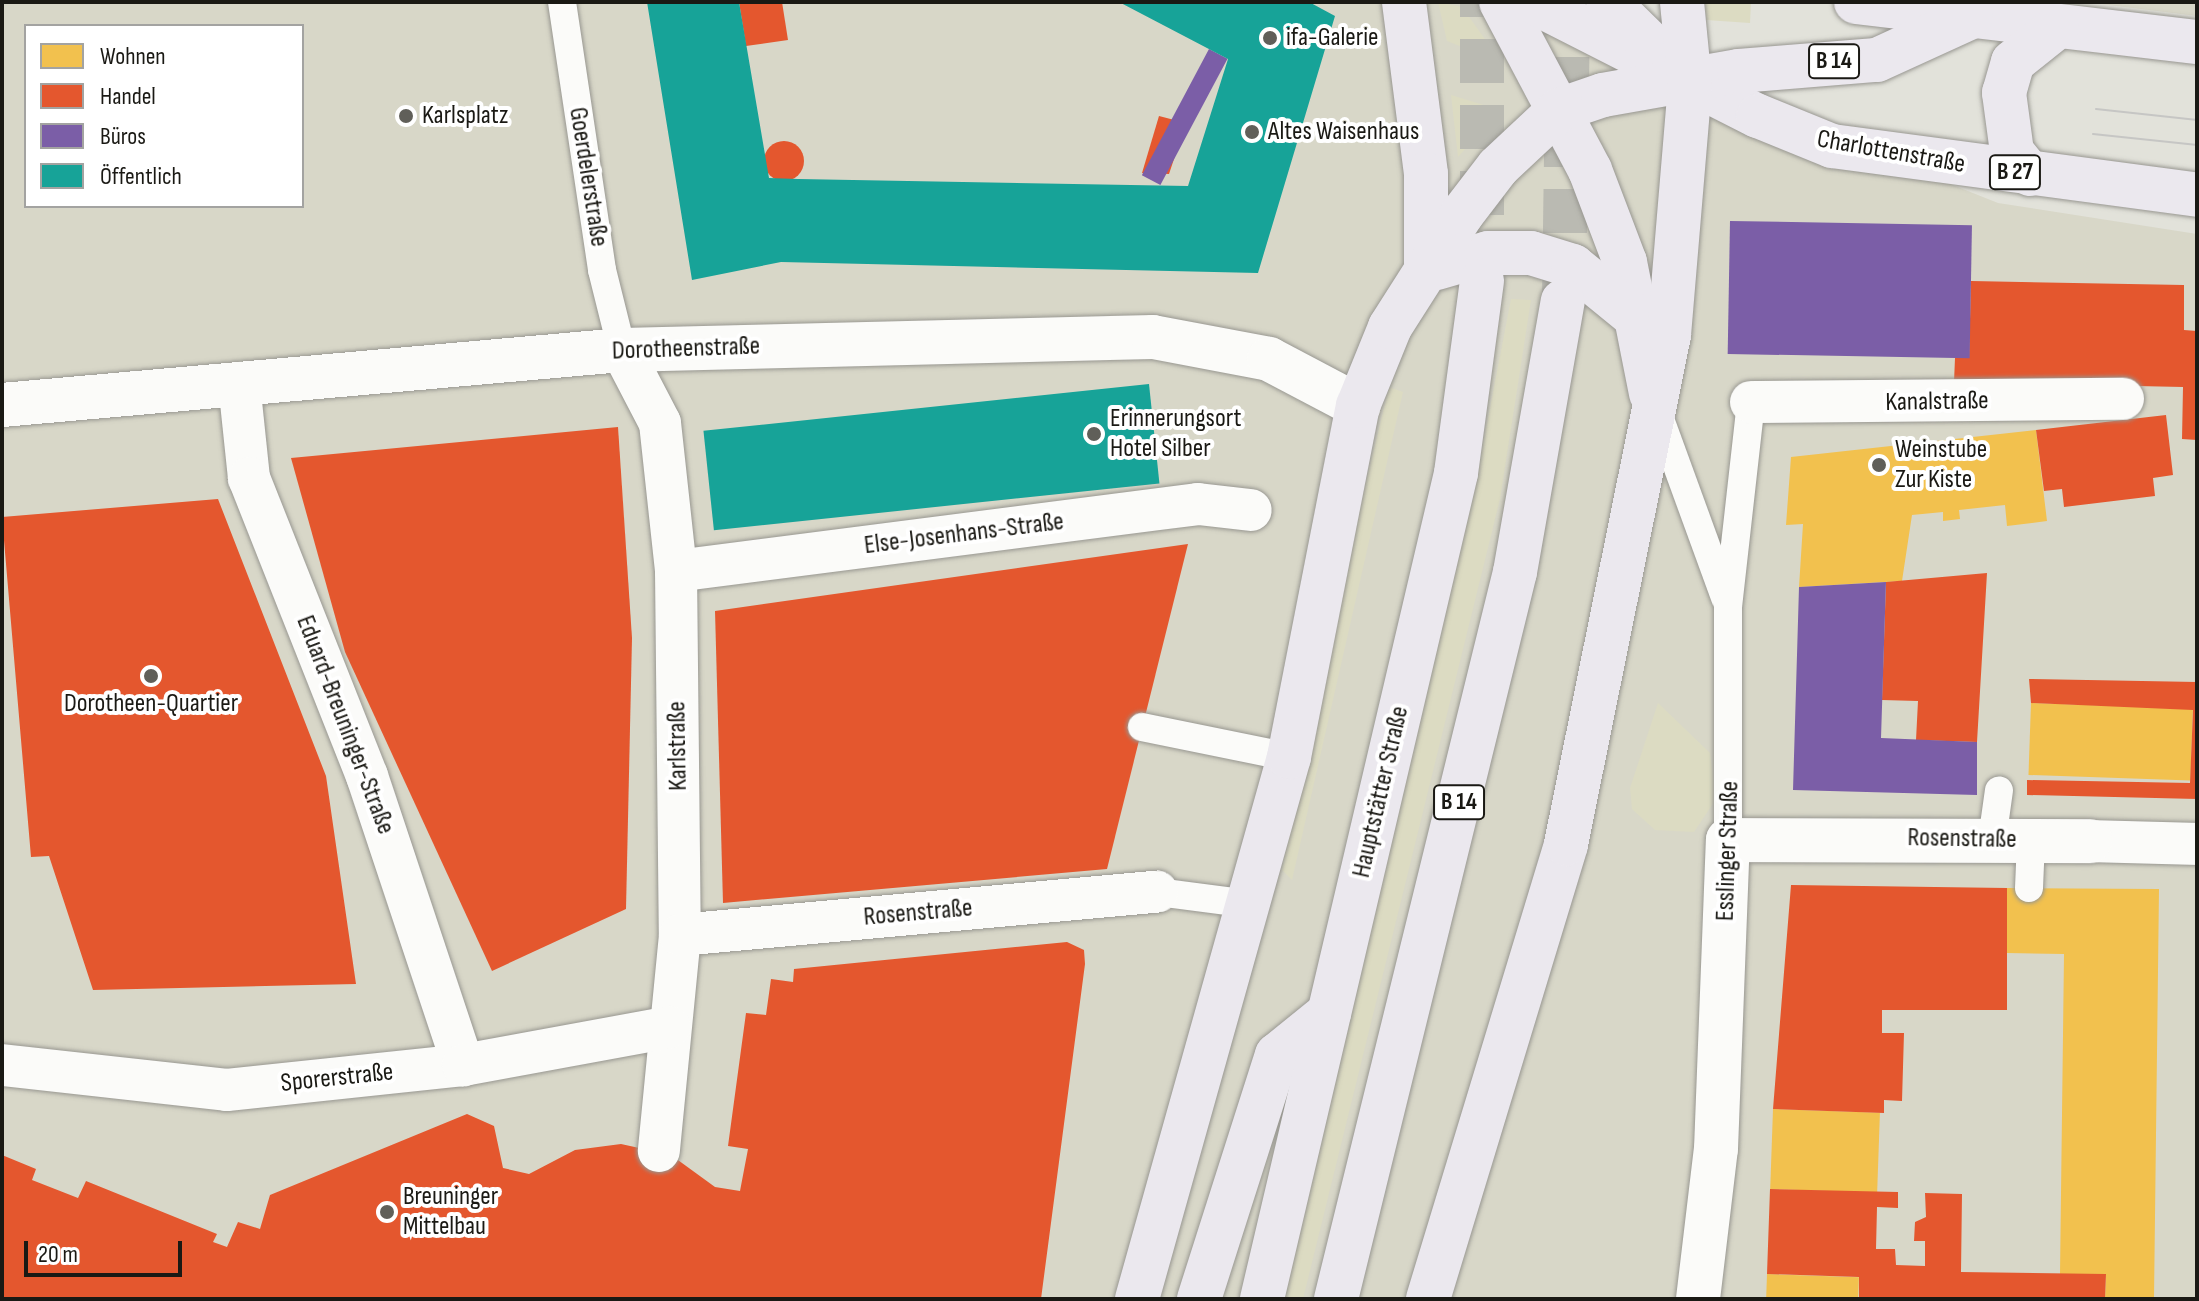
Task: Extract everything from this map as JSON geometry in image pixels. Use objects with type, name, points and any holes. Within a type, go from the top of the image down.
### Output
[{"type":"main road","points":[[1404,2],[1426,174],[1426,271],[1488,253],[1531,253],[1573,266],[1633,315]]},
{"type":"main road","points":[[1501,2],[1559,110],[1625,262],[1651,395]]},
{"type":"main road","name":"B 27","points":[[1533,2],[1690,84]]},
{"type":"main road","name":"B 27","points":[[1608,2],[1690,84]]},
{"type":"main road","points":[[1428,1299],[1566,844],[1651,395],[1669,335],[1690,84],[1682,2]]},
{"type":"main road","points":[[1856,2],[2197,42]]},
{"type":"main road","name":"B 14","points":[[1137,1299],[1289,757],[1358,406],[1390,327],[1426,271],[1498,167],[1559,110],[1603,95],[1690,84],[1794,64],[1877,60],[1971,17]]},
{"type":"main road","name":"B 27","points":[[2030,174],[2012,152],[2004,93],[2013,62],[2057,27]]},
{"type":"main road","name":"Charlottenstraße","points":[[1690,84],[1832,146],[2197,195]]},
{"type":"main road","name":"Hauptstätter Straße","points":[[1262,1299],[1456,473],[1482,281]]},
{"type":"main road","name":"B 14","points":[[1336,1299],[1515,572],[1563,301]]},
{"type":"main road","points":[[1199,1299],[1277,1055],[1329,1013]]},
{"type":"street","name":"Dorotheenstraße","points":[[2,405],[622,350],[1153,337],[1269,359],[1358,406]]},
{"type":"street","name":"Karlstraße","points":[[622,350],[660,423],[676,571],[680,935],[659,1151]]},
{"type":"street","name":"Eduard-Breuninger-Straße","points":[[239,383],[249,478],[367,776],[463,1065]]},
{"type":"street","name":"Kanalstraße","points":[[1751,402],[2123,399]]},
{"type":"street","name":"Else-Josenhans-Straße","points":[[676,571],[1198,504],[1251,510]]},
{"type":"street","name":"Rosenstraße","points":[[1728,840],[2197,844]]},
{"type":"street","name":"Esslinger Straße","points":[[1698,1299],[1716,1149],[1728,840]]},
{"type":"street","name":"Rosenstraße","points":[[680,935],[1157,892]]},
{"type":"street","name":"Sporerstraße","points":[[2,1065],[227,1090],[463,1065],[670,1027]]},
{"type":"lane","name":"Goerdelerstraße","points":[[562,2],[602,270],[622,350]]},
{"type":"lane","points":[[1651,395],[1728,607]]},
{"type":"lane","name":"Esslinger Straße","points":[[1728,840],[1728,607],[1751,402]]},
{"type":"lane","points":[[1142,727],[1289,757]]},
{"type":"lane","points":[[1999,790],[2011,841],[2029,888]]},
{"type":"lane","points":[[1157,892],[1250,904]]},
{"type":"shaded area","points":[[2,2],[1493,2],[1998,203],[2197,234],[2197,1299],[2,1299]]},
{"type":"shaded area","points":[[2083,2],[2197,2],[2197,16],[2101,4]]},
{"type":"green space","points":[[1438,2],[1462,7],[1502,63],[1447,41]]},
{"type":"green space","points":[[1705,2],[1751,2],[1750,23],[1706,20]]},
{"type":"green space","points":[[1451,95],[1500,110],[1458,157]]},
{"type":"green space","points":[[1511,299],[1531,300],[1500,499],[1303,1299],[1280,1299],[1473,496]]},
{"type":"green space","points":[[1389,387],[1403,392],[1292,880],[1282,870],[1323,661]]},
{"type":"green space","points":[[1658,703],[1710,753],[1716,799],[1694,832],[1655,830],[1632,809],[1630,788]]},
{"type":"building: Wohnen","points":[[2036,430],[2047,521],[2007,526],[2005,505],[1959,510],[1960,519],[1943,521],[1943,512],[1912,515],[1902,581],[1799,587],[1803,524],[1786,525],[1791,457]]},
{"type":"building: Wohnen","points":[[2031,703],[2193,709],[2190,781],[2028,775]]},
{"type":"building: Wohnen","points":[[2007,888],[2159,889],[2154,1299],[2105,1299],[2106,1274],[2060,1274],[2064,954],[2007,953]]},
{"type":"building: Wohnen","points":[[1773,1109],[1880,1113],[1877,1193],[1770,1189]]},
{"type":"building: Wohnen","points":[[1767,1274],[1859,1277],[1858,1299],[1766,1299]]},
{"type":"building: Handel","points":[[739,2],[782,2],[788,40],[746,46]]},
{"type":"building: Handel","points":[[1159,116],[1186,123],[1169,174],[1142,173]]},
{"type":"building: Handel","points":[[784,141],[798,147],[804,161],[798,175],[784,181],[770,175],[764,161],[770,147]]},
{"type":"building: Handel","points":[[1971,281],[2184,285],[2184,330],[2197,331],[2197,440],[2182,439],[2183,387],[1954,382],[1955,358],[1969,358]]},
{"type":"building: Handel","points":[[2166,415],[2173,475],[2153,478],[2155,496],[2064,507],[2062,489],[2044,491],[2036,430]]},
{"type":"building: Handel","points":[[618,427],[632,638],[626,909],[492,971],[345,652],[291,458]]},
{"type":"building: Handel","name":"Dorotheen-Quartier","points":[[218,499],[326,776],[356,984],[93,990],[49,856],[31,857],[2,517]]},
{"type":"building: Handel","points":[[1188,544],[1107,869],[723,903],[715,611]]},
{"type":"building: Handel","points":[[1987,573],[1977,742],[1916,740],[1918,701],[1882,700],[1886,582]]},
{"type":"building: Handel","points":[[2029,679],[2197,682],[2197,799],[2027,795],[2027,780],[2190,783],[2193,710],[2031,703]]},
{"type":"building: Handel","points":[[1791,885],[2007,888],[2007,1010],[1882,1010],[1882,1033],[1904,1033],[1902,1101],[1884,1100],[1884,1113],[1773,1109]]},
{"type":"building: Handel","points":[[1067,942],[1084,950],[1085,964],[1041,1299],[2,1299],[2,1155],[36,1169],[32,1180],[78,1198],[86,1181],[217,1234],[213,1242],[227,1247],[238,1222],[260,1229],[270,1195],[467,1114],[494,1126],[503,1168],[529,1174],[575,1150],[621,1144],[671,1155],[715,1187],[740,1191],[748,1149],[728,1146],[746,1013],[766,1015],[771,979],[793,982],[794,969]]},
{"type":"building: Handel","points":[[1770,1189],[1898,1192],[1898,1208],[1877,1207],[1876,1249],[1895,1249],[1896,1265],[1925,1266],[1925,1241],[1914,1241],[1915,1222],[1926,1217],[1925,1193],[1962,1194],[1961,1272],[2106,1274],[2105,1299],[1859,1299],[1859,1277],[1767,1274]]},
{"type":"building: Büros","points":[[1209,49],[1228,59],[1160,185],[1142,175]]},
{"type":"building: Büros","points":[[1730,221],[1972,225],[1970,358],[1728,354]]},
{"type":"building: Büros","points":[[1886,582],[1881,738],[1977,742],[1977,795],[1793,790],[1799,587]]},
{"type":"building: Öffentlich","name":"Altes Waisenhaus","points":[[647,2],[739,2],[769,178],[798,179],[1188,186],[1228,59],[1119,2],[1309,2],[1335,16],[1258,273],[781,262],[692,280]]},
{"type":"building: Öffentlich","points":[[1149,384],[1159,483],[714,530],[703,431]]},
{"type":"tunnel","points":[[1482,2],[1482,281]]},
{"type":"tunnel","points":[[1564,299],[1568,2]]},
{"type":"tram line","points":[[2096,109],[2197,120]]},
{"type":"tram line","points":[[2093,134],[2197,145]]},
{"type":"place","name":"ifa-Galerie","points":[[1270,38]]},
{"type":"place","name":"Karlsplatz","points":[[406,116]]},
{"type":"place","name":"Altes Waisenhaus","points":[[1252,132]]},
{"type":"place","name":"Erinnerungsort Hotel Silber","points":[[1094,434]]},
{"type":"place","name":"Weinstube Zur Kiste","points":[[1879,465]]},
{"type":"place","name":"Dorotheen-Quartier","points":[[151,676]]},
{"type":"place","name":"Breuninger Mittelbau","points":[[387,1212]]}]
